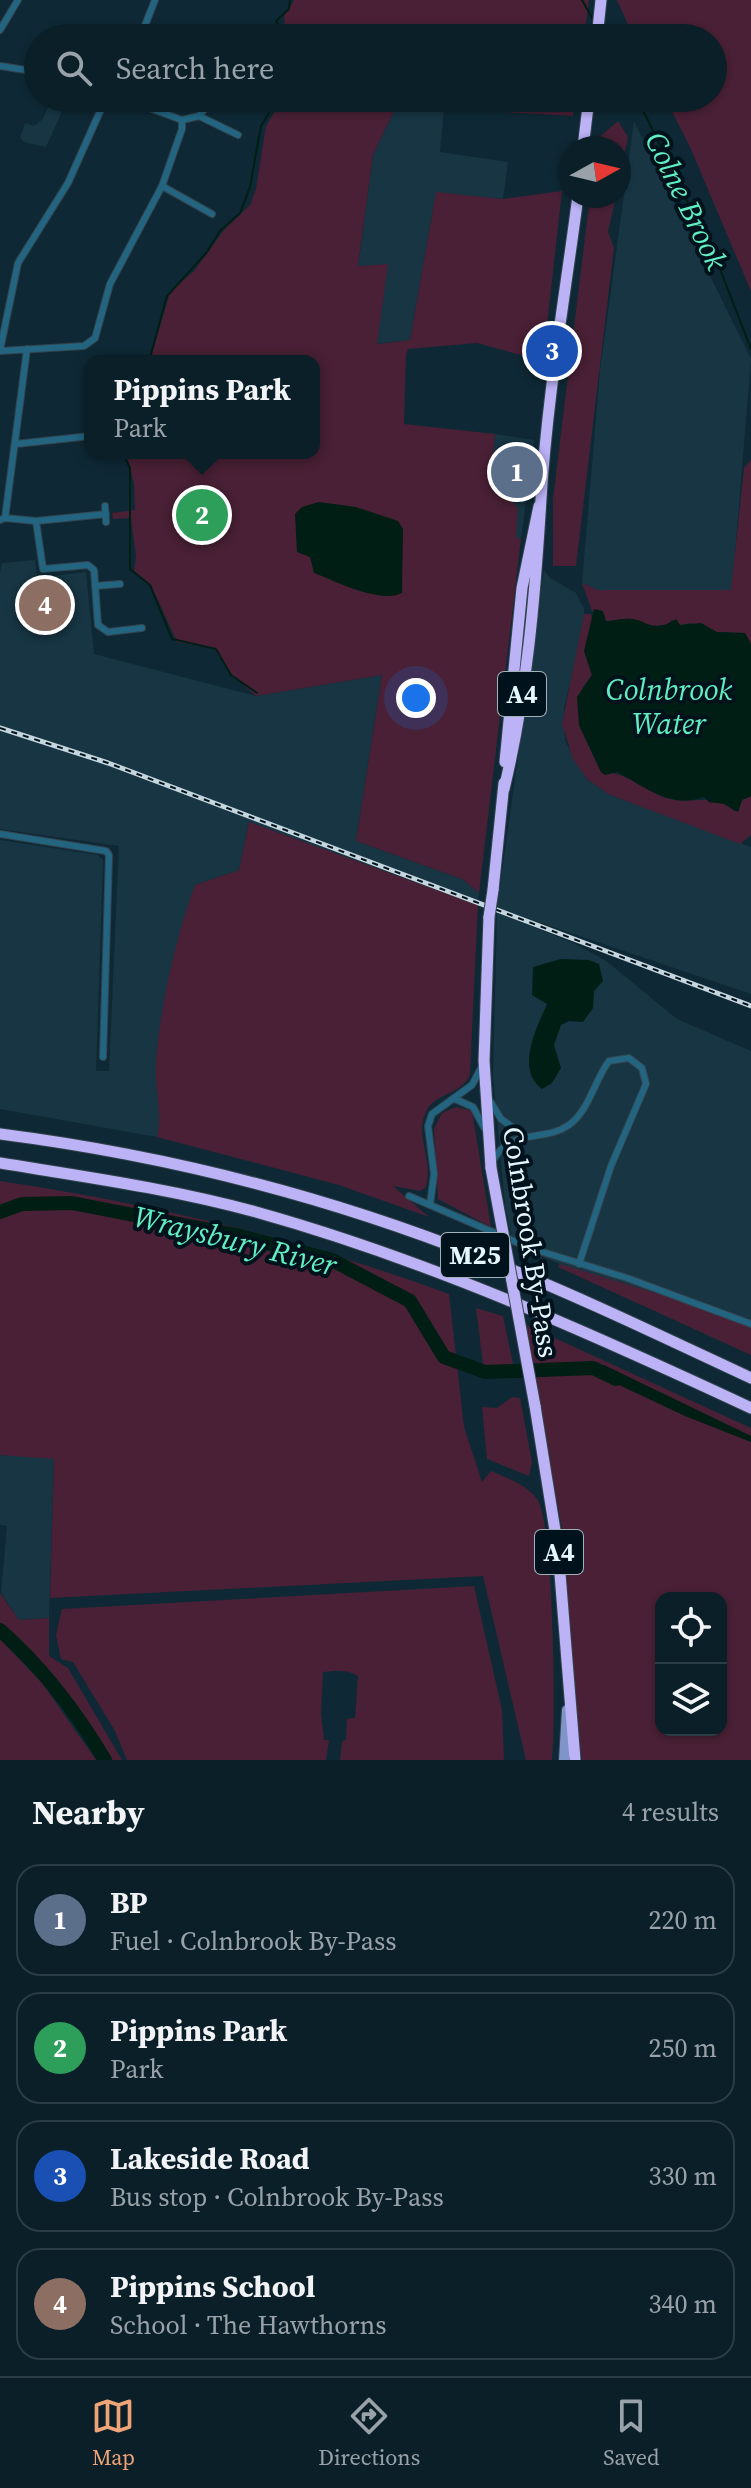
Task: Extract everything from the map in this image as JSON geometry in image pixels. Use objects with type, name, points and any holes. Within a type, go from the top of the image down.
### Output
[{"type":"highway","points":[[599,24],[601,3]]},
{"type":"highway","points":[[584,136],[587,112]]},
{"type":"highway","name":"Colnbrook By-Pass","points":[[568,1700],[558,1549],[491,1168],[484,1061],[489,917],[523,580],[541,501],[577,208]]},
{"type":"highway","name":"M25","points":[[0,1134],[103,1149],[246,1179],[377,1219],[480,1257],[751,1378]]},
{"type":"highway","name":"M25","points":[[0,1163],[157,1189],[335,1236],[546,1315],[751,1408]]},
{"type":"highway","name":"A4","points":[[565,1760],[568,1700]]},
{"type":"highway","name":"A4","points":[[568,1700],[575,1760]]},
{"type":"street","points":[[0,30],[18,0]]},
{"type":"street","points":[[146,24],[155,0]]},
{"type":"street","points":[[0,66],[24,70]]},
{"type":"street","points":[[100,112],[68,183],[18,263],[0,351],[84,346],[95,338],[110,284],[162,186],[182,129],[182,120]]},
{"type":"street","points":[[161,112],[182,120],[199,116],[202,112]]},
{"type":"street","points":[[199,116],[238,135]]},
{"type":"street","points":[[162,186],[212,214]]},
{"type":"street","points":[[27,349],[16,444],[2,519],[36,521],[106,514]]},
{"type":"street","points":[[16,444],[84,437]]},
{"type":"street","points":[[36,521],[43,569],[88,565],[94,570],[98,625],[103,630],[142,628]]},
{"type":"street","points":[[95,586],[120,584]]},
{"type":"street","points":[[0,834],[106,851],[109,855],[103,1057]]},
{"type":"street","points":[[491,1168],[503,1147],[524,1135],[545,1135],[572,1122],[609,1061],[629,1058],[644,1072],[646,1084],[611,1166],[579,1264]]},
{"type":"street","points":[[430,1205],[434,1174],[428,1126],[434,1110],[455,1099],[474,1083],[484,1061]]},
{"type":"street","points":[[485,1092],[501,1119],[524,1135]]},
{"type":"street","points":[[455,1099],[476,1111],[488,1134]]},
{"type":"street","points":[[409,1196],[530,1248],[674,1294],[751,1324]]},
{"type":"shaded area","points":[[294,0],[589,0],[586,24],[285,24],[284,16]]},
{"type":"shaded area","points":[[617,0],[751,0],[751,291],[672,112],[727,112],[727,24],[628,24]]},
{"type":"shaded area","points":[[46,112],[62,112],[46,147],[24,142],[20,138],[25,123],[34,126]]},
{"type":"shaded area","points":[[274,112],[393,112],[373,155],[358,266],[388,264],[377,344],[410,340],[436,192],[503,199],[559,191],[560,208],[543,361],[477,343],[408,349],[406,355],[404,424],[495,434],[491,485],[502,487],[518,509],[516,537],[521,539],[479,893],[462,879],[356,841],[382,675],[256,696],[233,676],[214,649],[177,642],[151,585],[134,572],[136,556],[131,518],[113,519],[112,513],[135,510],[134,483],[127,459],[320,459],[320,355],[152,355],[170,292],[194,271],[224,230],[250,205],[256,189],[266,126]]},
{"type":"shaded area","points":[[393,112],[444,112],[440,152],[508,162],[503,199],[436,193],[410,340],[376,344],[387,265],[358,267],[373,155]]},
{"type":"shaded area","points":[[504,112],[573,112],[573,116]]},
{"type":"shaded area","points":[[618,121],[627,136],[601,136]]},
{"type":"shaded area","points":[[634,121],[751,359],[732,590],[598,590],[582,583],[600,371],[622,208],[631,208]]},
{"type":"shaded area","points":[[589,208],[613,208],[608,232],[614,248],[576,566],[553,566],[553,499]]},
{"type":"shaded area","points":[[495,434],[534,440],[521,539],[516,538],[490,485]]},
{"type":"shaded area","points":[[751,460],[751,644],[745,633],[717,632],[691,623],[680,625],[672,620],[668,625],[650,626],[624,619],[606,621],[592,611],[582,583],[598,590],[731,590],[744,468]]},
{"type":"shaded area","points":[[35,560],[37,578],[86,572],[94,654],[256,696],[382,675],[356,841],[462,879],[479,893],[478,905],[249,822],[239,870],[195,885],[156,1065],[161,1120],[157,1137],[0,1109],[0,840],[98,855],[103,860],[96,1071],[109,1071],[119,846],[0,829],[0,572],[2,563]]},
{"type":"shaded area","points":[[544,570],[550,578],[576,593],[584,609],[585,623],[564,708],[565,741],[587,779],[608,794],[751,847],[751,994],[497,908]]},
{"type":"shaded area","points":[[584,614],[591,614],[592,620],[585,655],[592,675],[583,687],[579,725],[601,772],[620,775],[670,799],[712,800],[734,811],[739,810],[742,800],[751,796],[751,835],[740,844],[608,794],[587,779],[573,759],[562,724]]},
{"type":"shaded area","points":[[249,822],[478,905],[470,1074],[461,1086],[435,1101],[425,1114],[422,1132],[428,1170],[425,1188],[420,1191],[393,1186],[429,1217],[339,1185],[157,1137],[158,1041],[181,927],[195,885],[239,870]]},
{"type":"shaded area","points":[[497,912],[573,943],[605,960],[677,1019],[751,1051],[751,1329],[662,1295],[581,1273],[513,1244],[505,1205],[493,1077]]},
{"type":"shaded area","points":[[456,1107],[472,1111],[491,1227],[438,1199],[434,1129],[442,1113]]},
{"type":"shaded area","points":[[0,1181],[115,1201],[228,1226],[339,1257],[449,1294],[464,1427],[482,1482],[491,1471],[516,1482],[537,1499],[543,1515],[552,1624],[552,1760],[526,1760],[483,1576],[50,1598],[54,1459],[0,1455]]},
{"type":"shaded area","points":[[560,1264],[662,1295],[747,1326],[751,1329],[751,1355],[558,1267]]},
{"type":"shaded area","points":[[476,1308],[503,1316],[514,1369],[504,1371],[483,1364]]},
{"type":"shaded area","points":[[524,1324],[751,1428],[751,1760],[582,1760],[575,1715],[564,1539]]},
{"type":"shaded area","points":[[512,1397],[520,1398],[532,1462],[529,1476],[487,1459],[482,1407],[497,1408]]},
{"type":"shaded area","points":[[0,1455],[54,1458],[49,1618],[19,1620],[1,1593],[7,1526],[0,1525]]},
{"type":"shaded area","points":[[474,1586],[502,1710],[504,1760],[340,1760],[342,1741],[346,1740],[347,1719],[355,1718],[358,1676],[336,1671],[323,1672],[321,1713],[324,1740],[329,1740],[326,1760],[127,1760],[115,1731],[73,1662],[61,1659],[56,1635],[62,1609]]},
{"type":"shaded area","points":[[0,1593],[19,1620],[49,1618],[49,1656],[68,1668],[122,1760],[112,1760],[76,1705],[0,1622]]},
{"type":"shaded area","points":[[0,1639],[42,1683],[96,1760],[0,1760]]},
{"type":"water","points":[[319,502],[356,507],[398,521],[403,529],[402,593],[393,596],[370,594],[314,573],[310,557],[297,552],[295,514],[302,507]]},
{"type":"water","name":"Colnbrook Water","points":[[594,609],[603,611],[606,621],[632,619],[660,626],[676,619],[680,625],[701,623],[717,632],[745,633],[751,644],[751,796],[742,800],[738,812],[724,804],[709,802],[704,797],[692,800],[669,798],[617,772],[605,775],[601,772],[579,725],[577,697],[592,675],[584,651]]},
{"type":"water","points":[[561,959],[589,960],[599,964],[603,981],[594,991],[593,1008],[583,1022],[569,1021],[561,1025],[554,1045],[561,1068],[552,1083],[542,1089],[534,1081],[529,1059],[534,1036],[547,1004],[532,995],[533,967]]},
{"type":"water","points":[[604,1365],[751,1436],[751,1442],[685,1416],[600,1376]]},
{"type":"waterway","points":[[278,24],[276,21],[289,9],[290,0]]},
{"type":"waterway","name":"Colne Brook","points":[[582,0],[595,23]]},
{"type":"waterway","points":[[151,355],[167,296],[207,252],[220,231],[240,213],[250,187],[261,126],[270,112]]},
{"type":"waterway","name":"Colne Brook","points":[[644,112],[718,264],[751,349]]},
{"type":"waterway","points":[[126,459],[130,468],[130,569],[150,585],[172,639],[216,649],[231,675],[257,693]]},
{"type":"waterway","name":"Wraysbury River","points":[[0,1212],[22,1204],[72,1203],[236,1235],[332,1260],[410,1301],[444,1357],[485,1372],[593,1368],[616,1379]]},
{"type":"waterway","points":[[0,1630],[57,1691],[105,1760]]},
{"type":"railway","points":[[0,728],[108,763],[751,1006]]},
{"type":"place","name":"Lakeside Road","points":[[552,351]]},
{"type":"place","name":"BP","points":[[517,472]]},
{"type":"place","name":"Pippins Park","points":[[202,515]]},
{"type":"place","name":"Pippins School","points":[[45,605]]}]
